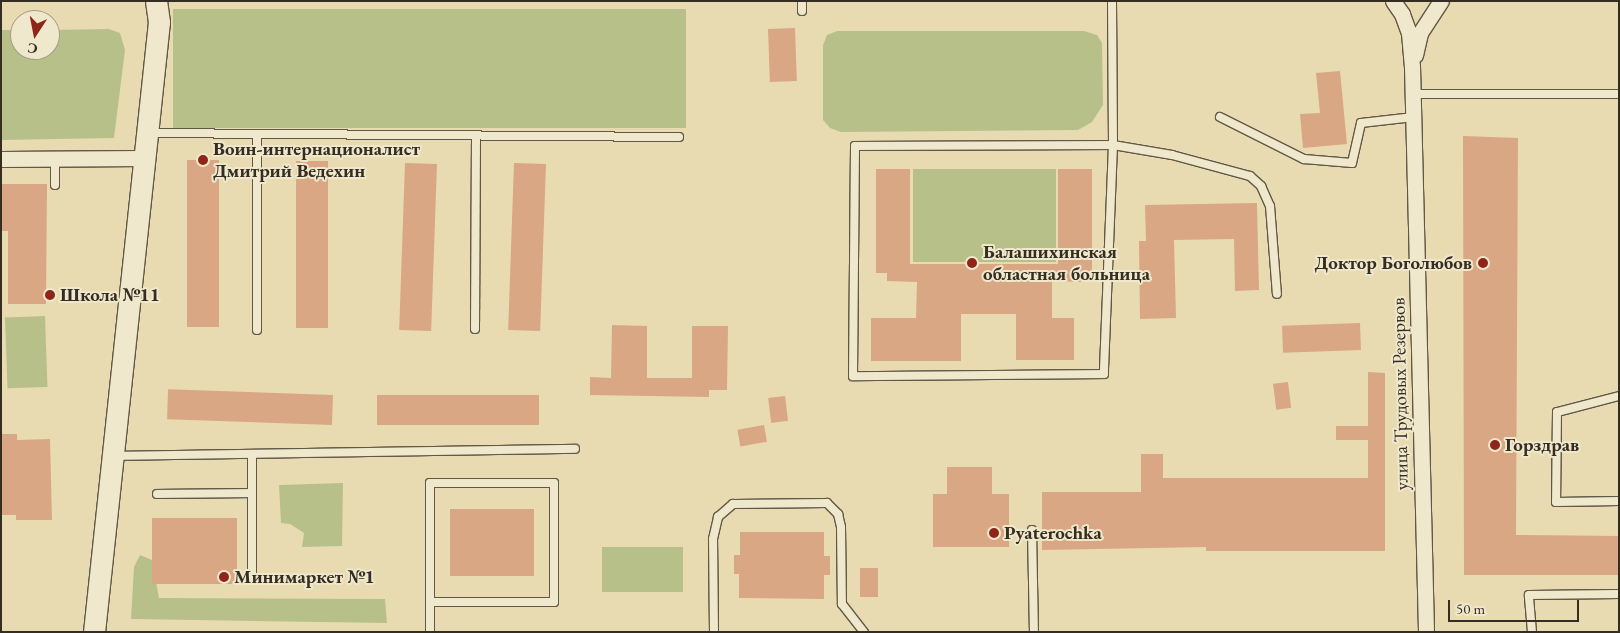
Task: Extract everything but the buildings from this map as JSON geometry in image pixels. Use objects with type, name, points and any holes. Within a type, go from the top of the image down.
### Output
[{"type":"main road","points":[[94,632],[145,133],[159,22],[156,1]]},
{"type":"main road","points":[[159,22],[170,1]]},
{"type":"street","name":"улица Трудовых Резервов","points":[[1393,1],[1402,14],[1409,33],[1412,66],[1426,632]]},
{"type":"street","name":"улица Трудовых Резервов","points":[[1412,66],[1420,32],[1441,1]]},
{"type":"street","points":[[1,159],[143,158]]},
{"type":"lane","points":[[802,1],[802,11]]},
{"type":"lane","points":[[1112,1],[1113,145],[1104,374],[853,376],[855,146],[1113,145],[1172,155],[1250,176],[1261,186],[1270,206],[1276,294]]},
{"type":"lane","points":[[1413,94],[1619,94]]},
{"type":"lane","points":[[1220,116],[1304,159],[1352,163],[1361,123],[1414,117]]},
{"type":"lane","points":[[145,133],[679,137]]},
{"type":"lane","points":[[257,134],[257,330]]},
{"type":"lane","points":[[475,329],[476,136]]},
{"type":"lane","points":[[55,159],[55,184]]},
{"type":"lane","points":[[1619,396],[1556,412],[1556,502],[1619,502]]},
{"type":"lane","points":[[112,456],[574,449]]},
{"type":"lane","points":[[252,454],[252,577]]},
{"type":"lane","points":[[430,602],[554,602],[554,483],[430,483],[430,602],[430,632]]},
{"type":"lane","points":[[157,494],[252,493]]},
{"type":"lane","points":[[714,632],[713,539],[718,517],[733,504],[827,503],[838,514],[841,527],[842,604],[864,632]]},
{"type":"lane","points":[[1032,530],[1034,632]]},
{"type":"lane","points":[[1532,632],[1529,594],[1619,594]]},
{"type":"green space","points":[[173,9],[686,9],[686,128],[173,128]]},
{"type":"green space","points":[[109,29],[120,33],[125,50],[114,138],[1,140],[1,30],[10,30],[10,60],[60,60],[60,30]]},
{"type":"green space","points":[[837,31],[1084,31],[1097,35],[1102,43],[1103,105],[1092,122],[1078,130],[841,132],[830,128],[823,120],[823,45],[827,35]]},
{"type":"green space","points":[[913,169],[1056,169],[1056,262],[913,262]]},
{"type":"green space","points":[[45,316],[47,387],[8,388],[5,317]]},
{"type":"green space","points":[[343,483],[342,546],[302,547],[304,533],[290,524],[281,523],[279,485]]},
{"type":"green space","points":[[602,547],[683,547],[683,592],[602,592]]},
{"type":"green space","points":[[140,555],[152,560],[159,598],[385,599],[387,623],[131,619],[134,567]]},
{"type":"place","name":"Воин-интернационалист Дмитрий Ведехин","points":[[203,160]]},
{"type":"place","name":"Балашихинская областная больница","points":[[972,263]]},
{"type":"place","name":"Доктор Боголюбов","points":[[1483,263]]},
{"type":"place","name":"Школа №11","points":[[50,295]]},
{"type":"place","name":"Горздрав","points":[[1495,445]]},
{"type":"place","name":"Pyaterochka","points":[[994,533]]},
{"type":"place","name":"Минимаркет №1","points":[[224,577]]}]
